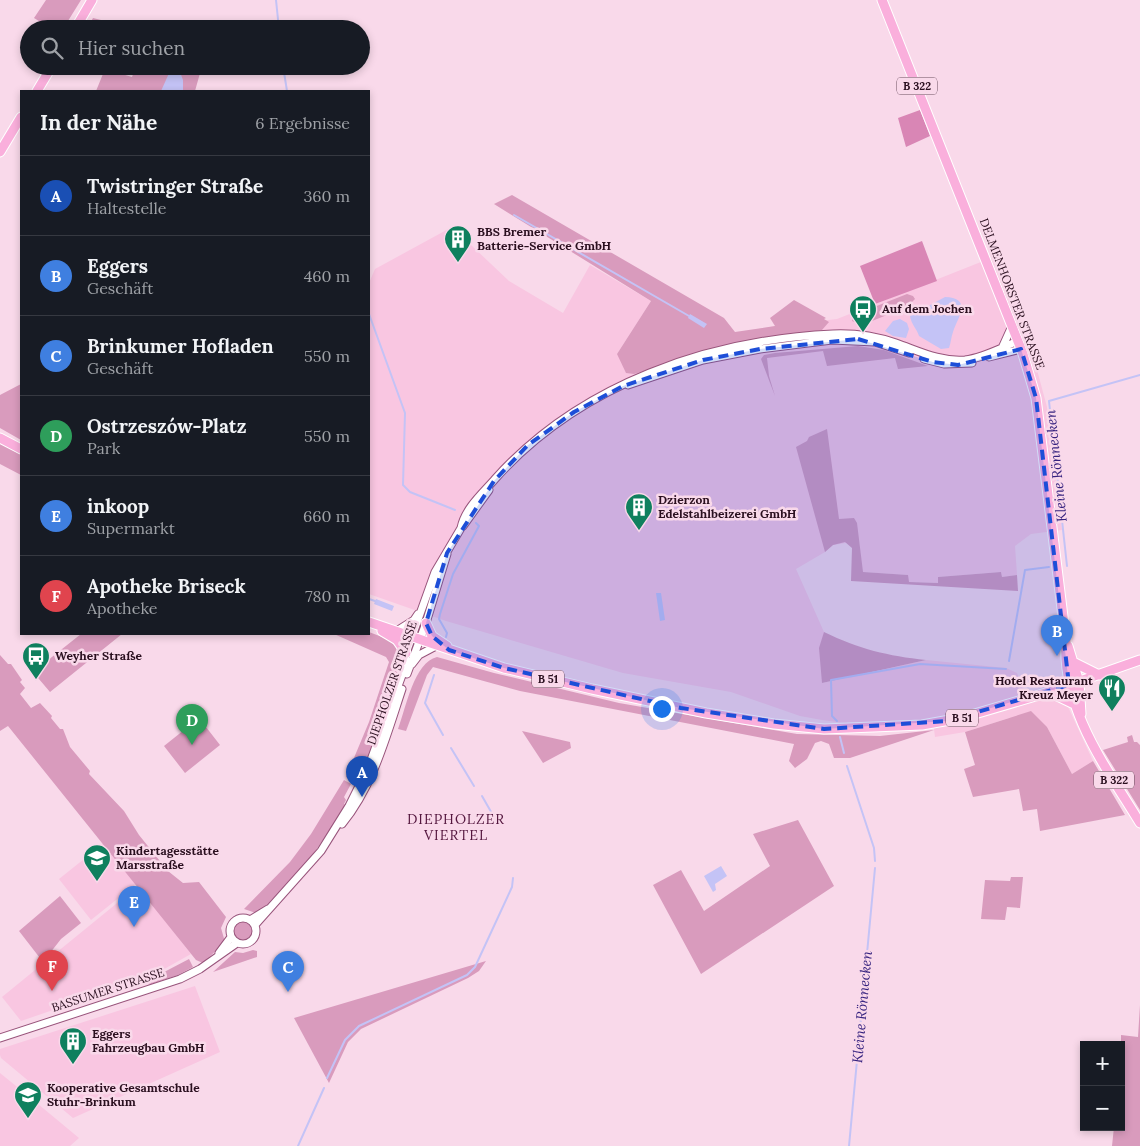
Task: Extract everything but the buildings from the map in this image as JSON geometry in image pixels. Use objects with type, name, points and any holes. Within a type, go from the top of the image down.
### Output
[{"type":"main road","points":[[80,20],[92,0]]},
{"type":"main road","name":"DELMENHORSTER STRASSE","points":[[882,0],[1020,345],[1036,398],[1066,641],[1065,659],[1069,685],[1074,704],[1092,743],[1140,823]]},
{"type":"main road","points":[[38,90],[47,75]]},
{"type":"main road","points":[[0,152],[20,119]]},
{"type":"main road","points":[[0,438],[20,448]]},
{"type":"main road","name":"B 51","points":[[370,623],[504,668],[656,703],[774,724],[824,729],[872,728],[948,721],[1049,692],[1140,660]]},
{"type":"main road","points":[[426,623],[432,636],[446,644],[449,650]]},
{"type":"main road","name":"B 51","points":[[370,624],[397,640],[406,653]]},
{"type":"main road","name":"DELMENHORSTER STRASSE","points":[[1066,641],[1079,682],[1080,717]]},
{"type":"main road","points":[[1073,662],[1099,675]]},
{"type":"main road","points":[[1049,692],[1074,704]]},
{"type":"street","points":[[1002,348],[1012,326]]},
{"type":"street","name":"DIEPHOLZER STRASSE","points":[[253,922],[308,867],[352,811],[373,770],[409,668],[422,610],[435,572],[461,528],[494,481],[528,445],[549,429],[574,412],[648,372],[712,352],[748,345],[832,334],[871,336],[944,359],[972,358],[1002,348],[1020,345]]},
{"type":"street","name":"DIEPHOLZER STRASSE","points":[[622,386],[703,360],[760,349],[832,340],[875,342],[933,362],[958,365],[1020,345]]},
{"type":"street","name":"DIEPHOLZER STRASSE","points":[[329,839],[368,768],[405,667],[406,653],[426,623],[447,554]]},
{"type":"street","points":[[395,632],[414,620],[422,610]]},
{"type":"street","points":[[409,668],[419,655],[436,646]]},
{"type":"street","points":[[242,918],[253,922],[256,935],[251,941],[244,944],[234,940],[230,927],[234,921],[242,918]]},
{"type":"street","name":"BASSUMER STRASSE","points":[[0,1038],[180,978],[200,969],[234,940]]},
{"type":"highlighted area","points":[[858,339],[933,362],[958,365],[1021,349],[1036,398],[1069,685],[947,721],[824,729],[681,708],[504,668],[449,650],[432,636],[426,623],[431,601],[447,553],[494,481],[528,445],[574,412],[623,386],[703,360],[760,349]]},
{"type":"shaded area","points":[[46,0],[81,0],[69,20],[37,20],[34,18]]},
{"type":"shaded area","points":[[103,75],[125,75],[132,77],[133,75],[199,75],[195,90],[96,90]]},
{"type":"shaded area","points":[[920,110],[930,136],[906,147],[898,118]]},
{"type":"shaded area","points":[[512,195],[724,318],[735,332],[775,326],[770,318],[794,300],[826,318],[824,319],[829,322],[822,330],[726,347],[634,374],[626,373],[617,354],[651,301],[494,204]]},
{"type":"shaded area","points":[[452,227],[509,281],[563,313],[590,265],[651,301],[617,354],[776,326],[837,319],[996,256],[1029,340],[1047,407],[1062,530],[1031,534],[1015,546],[1017,575],[1002,577],[1001,572],[938,577],[938,583],[908,582],[908,575],[862,572],[859,541],[833,545],[825,552],[796,569],[824,632],[822,683],[926,660],[1006,668],[1017,673],[1025,693],[1057,683],[1093,761],[1072,774],[1047,727],[1009,718],[965,732],[935,737],[933,721],[845,723],[800,716],[731,692],[623,673],[446,621],[370,594],[370,281],[375,269]]},
{"type":"shaded area","points":[[922,241],[937,281],[875,304],[860,266]]},
{"type":"shaded area","points":[[907,294],[915,299],[907,307],[862,325],[852,321],[854,315]]},
{"type":"shaded area","points":[[858,346],[884,350],[928,366],[898,369],[895,358],[827,366],[823,351],[767,358],[769,376],[775,396],[761,359],[764,355],[775,353]]},
{"type":"shaded area","points":[[20,385],[20,439],[0,428],[0,395]]},
{"type":"shaded area","points":[[827,429],[839,519],[854,518],[857,523],[863,572],[908,575],[909,582],[938,583],[938,577],[1001,572],[1002,577],[1017,575],[1018,591],[851,581],[852,548],[845,542],[833,545],[825,552],[796,447],[807,441],[809,437]]},
{"type":"shaded area","points":[[0,443],[20,454],[20,474],[0,464]]},
{"type":"shaded area","points":[[370,632],[385,638],[397,649],[399,660],[393,694],[386,715],[358,783],[346,777],[369,722],[389,662],[386,657],[336,635],[370,635]]},
{"type":"shaded area","points":[[824,632],[874,651],[926,660],[822,683],[819,648]]},
{"type":"shaded area","points":[[80,635],[121,635],[50,692],[33,672]]},
{"type":"shaded area","points":[[0,655],[8,664],[11,664],[22,680],[20,682],[25,688],[20,694],[31,708],[40,703],[52,716],[51,718],[60,729],[63,729],[70,747],[90,771],[89,774],[124,811],[139,835],[168,871],[183,883],[199,882],[226,917],[221,928],[225,942],[203,963],[196,960],[8,726],[0,731]]},
{"type":"shaded area","points":[[437,657],[494,673],[619,703],[797,734],[880,736],[934,730],[850,758],[834,758],[829,744],[821,741],[815,743],[807,759],[795,768],[789,761],[794,744],[520,691],[433,667],[427,675],[406,731],[398,729],[417,676],[422,667]]},
{"type":"shaded area","points":[[1031,711],[1047,727],[1072,774],[1093,761],[1125,815],[1040,831],[1037,809],[1023,811],[1019,789],[973,797],[964,769],[975,765],[965,732]]},
{"type":"shaded area","points":[[199,718],[220,745],[185,773],[164,746]]},
{"type":"shaded area","points":[[522,731],[570,742],[571,748],[543,763]]},
{"type":"shaded area","points":[[1132,735],[1134,742],[1140,745],[1140,810],[1103,750],[1128,742],[1127,737]]},
{"type":"shaded area","points":[[344,780],[351,784],[344,797],[346,800],[344,804],[346,806],[305,866],[264,909],[256,913],[244,909],[290,862],[311,834]]},
{"type":"shaded area","points":[[798,820],[834,886],[701,974],[653,885],[681,870],[704,911],[770,866],[753,834]]},
{"type":"shaded area","name":"Kindertagesstätte Marsstraße","points":[[104,843],[136,884],[91,920],[59,879]]},
{"type":"shaded area","points":[[1011,877],[1023,877],[1020,908],[1007,907],[1005,920],[981,919],[985,880],[1010,881]]},
{"type":"shaded area","points":[[138,886],[191,954],[166,968],[129,984],[21,1021],[2,997]]},
{"type":"shaded area","points":[[60,896],[81,923],[61,939],[43,962],[19,931]]},
{"type":"shaded area","points":[[239,922],[247,922],[252,927],[250,938],[239,940],[234,935],[234,927]]},
{"type":"shaded area","points":[[253,950],[257,951],[257,957],[213,972],[235,952],[243,953]]},
{"type":"shaded area","points":[[189,959],[193,967],[178,975],[149,985],[147,981]]},
{"type":"shaded area","points":[[486,961],[479,971],[468,978],[361,1029],[348,1042],[329,1083],[294,1018]]},
{"type":"shaded area","points":[[195,986],[220,1052],[73,1118],[1,1058],[0,1049]]},
{"type":"shaded area","points":[[1140,1005],[1140,1146],[1112,1146],[1114,1131],[1125,1131],[1125,1041],[1121,1041],[1121,1035],[1138,1037]]},
{"type":"shaded area","name":"Kooperative Gesamtschule Stuhr-Brinkum","points":[[0,1073],[79,1138],[70,1146],[0,1146]]},
{"type":"water","points":[[168,75],[181,75],[183,90],[161,90]]},
{"type":"water","points":[[945,297],[954,298],[959,301],[961,309],[949,348],[941,349],[919,336],[910,316]]},
{"type":"water","points":[[690,314],[707,324],[704,328],[688,318]]},
{"type":"water","points":[[900,319],[907,323],[909,329],[906,338],[893,336],[885,331],[893,321]]},
{"type":"water","points":[[656,593],[661,593],[665,620],[660,621]]},
{"type":"water","points":[[376,599],[394,606],[392,611],[374,604]]},
{"type":"water","points":[[721,866],[727,876],[715,884],[716,890],[713,892],[704,876]]},
{"type":"waterway","points":[[276,0],[278,20]]},
{"type":"waterway","points":[[284,75],[287,90]]},
{"type":"waterway","points":[[514,215],[689,316]]},
{"type":"waterway","points":[[370,317],[405,413],[403,485],[410,492],[455,510]]},
{"type":"waterway","name":"Kleine Rönnecken","points":[[1067,566],[1049,401],[1140,375]]},
{"type":"waterway","points":[[446,637],[447,633],[439,619],[440,614],[453,574],[479,526],[476,523]]},
{"type":"waterway","name":"Kleine Rönnecken","points":[[1009,661],[1025,570],[1049,567]]},
{"type":"waterway","points":[[370,599],[375,601]]},
{"type":"waterway","name":"Kleine Rönnecken","points":[[837,721],[832,716],[831,680],[920,664],[1006,669]]},
{"type":"waterway","points":[[434,675],[425,703],[443,735]]},
{"type":"waterway","name":"Kleine Rönnecken","points":[[840,737],[844,753]]},
{"type":"waterway","points":[[451,748],[474,786]]},
{"type":"waterway","name":"Kleine Rönnecken","points":[[847,766],[874,848],[875,861]]},
{"type":"waterway","points":[[482,796],[494,817]]},
{"type":"waterway","name":"Kleine Rönnecken","points":[[849,1146],[875,868]]},
{"type":"waterway","points":[[327,1078],[345,1040],[359,1026],[467,975],[475,967],[512,887],[513,878]]},
{"type":"waterway","points":[[298,1146],[324,1088]]},
{"type":"place","name":"BBS Bremer Batterie-Service GmbH","points":[[458,263]]},
{"type":"place","name":"Auf dem Jochen","points":[[863,333]]},
{"type":"place","name":"Dzierzon Edelstahlbeizerei GmbH","points":[[639,531]]},
{"type":"place","name":"Eggers","points":[[1057,656]]},
{"type":"place","name":"Weyher Straße","points":[[36,680]]},
{"type":"place","name":"Hotel Restaurant Kreuz Meyer","points":[[1112,712]]},
{"type":"place","name":"Ostrzeszów-Platz","points":[[192,745]]},
{"type":"place","name":"Twistringer Straße","points":[[362,797]]},
{"type":"place","name":"Kindertagesstätte Marsstraße","points":[[97,882]]},
{"type":"place","name":"inkoop","points":[[134,927]]},
{"type":"place","name":"Apotheke Briseck","points":[[52,991]]},
{"type":"place","name":"Brinkumer Hofladen","points":[[288,992]]},
{"type":"place","name":"Eggers Fahrzeugbau GmbH","points":[[73,1065]]},
{"type":"place","name":"Kooperative Gesamtschule Stuhr-Brinkum","points":[[28,1119]]},
{"type":"district","name":"DIEPHOLZER VIERTEL","points":[[456,828]]}]
